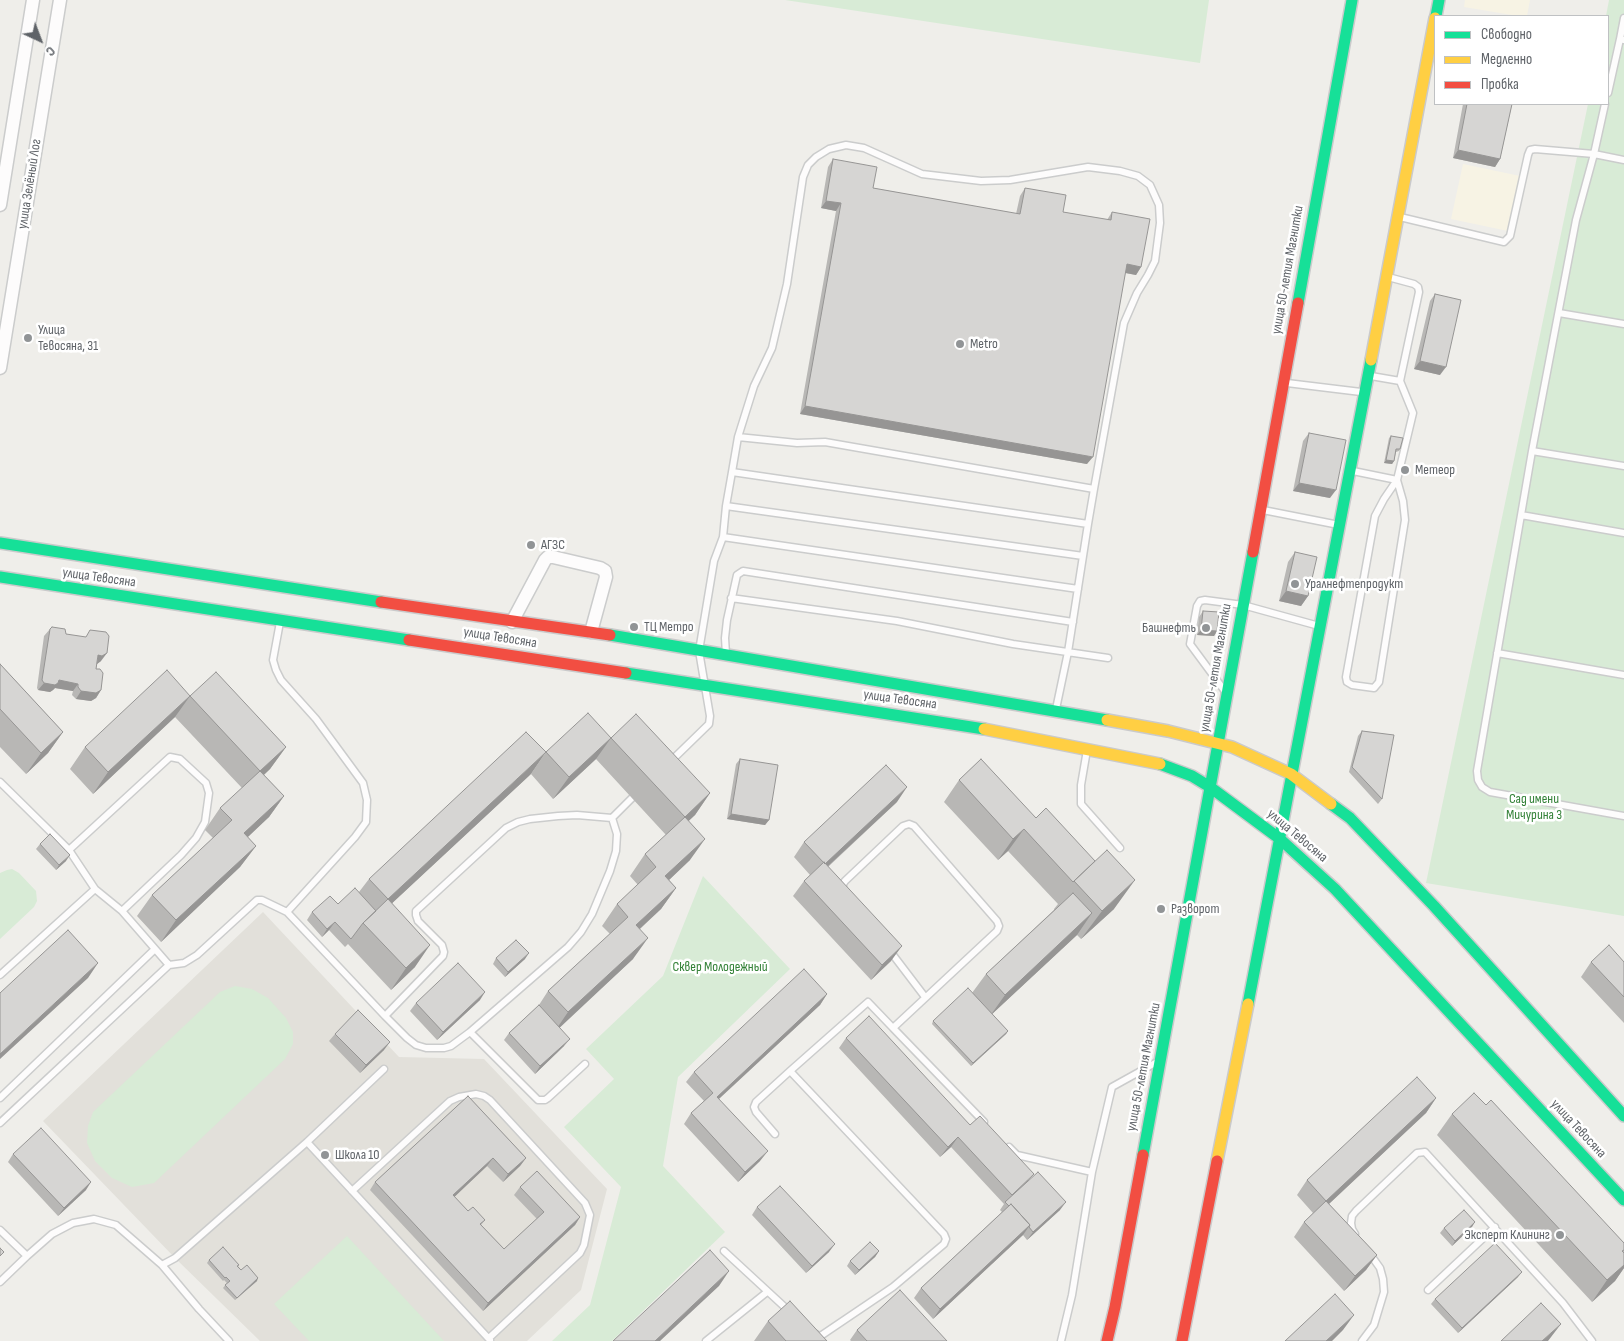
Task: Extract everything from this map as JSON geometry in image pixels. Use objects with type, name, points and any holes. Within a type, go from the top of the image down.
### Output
[{"type":"main road","name":"улица 50-летия Магнитки","points":[[1107,1341],[1210,787],[1352,0]]},
{"type":"main road","points":[[1435,15],[1439,0]]},
{"type":"main road","points":[[1182,1341],[1321,627],[1434,22]]},
{"type":"main road","name":"улица Тевосяна","points":[[0,542],[512,622],[590,632],[700,652],[1056,710],[1168,731],[1232,747],[1291,774],[1350,818],[1434,906],[1624,1116]]},
{"type":"main road","name":"улица Тевосяна","points":[[0,577],[972,726],[1088,748],[1159,764],[1192,776],[1210,787],[1280,839],[1335,889],[1624,1200]]},
{"type":"street","name":"улица Зелёный Лог","points":[[0,205],[33,0]]},
{"type":"street","name":"улица Зелёный Лог","points":[[0,368],[60,0]]},
{"type":"street","points":[[512,622],[545,560],[548,557],[553,557],[600,568],[605,571],[606,577],[590,632]]},
{"type":"lane","points":[[1609,90],[1622,39],[1624,18]]},
{"type":"lane","points":[[1605,105],[1576,220],[1558,313],[1532,451],[1477,771],[1478,780],[1490,792],[1624,816]]},
{"type":"lane","points":[[664,768],[708,724],[710,716],[700,652],[714,561],[723,537],[726,506],[738,437],[754,386],[772,348],[786,284],[803,176],[808,166],[816,157],[830,148],[846,145],[864,148],[922,174],[981,181],[1010,180],[1088,167],[1120,171],[1138,176],[1150,185],[1159,205],[1160,223],[1154,261],[1124,323],[1088,524],[1068,652],[1056,710]]},
{"type":"lane","points":[[1398,217],[1504,242],[1510,236],[1530,150],[1594,154],[1624,160]]},
{"type":"lane","points":[[1387,276],[1414,284],[1419,289],[1400,381],[1413,413],[1397,480],[1375,516],[1346,676],[1348,682],[1352,685],[1374,688],[1379,682],[1405,520],[1403,501],[1397,480]]},
{"type":"lane","points":[[1558,313],[1624,324]]},
{"type":"lane","points":[[1368,375],[1400,381]]},
{"type":"lane","points":[[1283,382],[1365,393]]},
{"type":"lane","points":[[738,437],[797,443],[825,442],[1094,489]]},
{"type":"lane","points":[[1532,451],[1624,466]]},
{"type":"lane","points":[[1350,471],[1397,480]]},
{"type":"lane","points":[[732,472],[1088,524]]},
{"type":"lane","points":[[726,506],[1083,556]]},
{"type":"lane","points":[[1260,510],[1340,525]]},
{"type":"lane","points":[[1521,515],[1624,533]]},
{"type":"lane","points":[[723,537],[1078,589]]},
{"type":"lane","points":[[726,656],[725,638],[731,598],[739,572],[747,571],[1073,622]]},
{"type":"lane","points":[[731,598],[897,621],[1014,644],[1108,658]]},
{"type":"lane","points":[[1226,693],[1191,646],[1198,603],[1202,600],[1242,605],[1321,627]]},
{"type":"lane","points":[[280,620],[273,660],[276,670],[281,680],[316,719],[354,771],[362,783],[367,800],[366,822],[356,837],[288,912]]},
{"type":"lane","points":[[1497,653],[1624,675]]},
{"type":"lane","points":[[1088,748],[1081,785],[1081,804],[1120,848]]},
{"type":"lane","points":[[69,850],[170,757],[180,758],[202,779],[208,787],[209,798],[205,822],[196,838],[181,855],[122,911]]},
{"type":"lane","points":[[0,782],[69,850],[95,889],[122,911],[169,965]]},
{"type":"lane","points":[[384,1016],[443,956],[444,948],[418,922],[416,911],[506,828],[530,819],[558,816],[577,815],[612,818],[632,798]]},
{"type":"lane","points":[[0,1124],[169,965],[184,963],[197,955],[257,900],[265,901],[288,912],[384,1016],[416,1045],[426,1048],[451,1046],[470,1032],[568,947],[581,932],[592,914],[610,871],[616,851],[616,834],[612,818]]},
{"type":"lane","points":[[850,899],[843,889],[843,884],[903,826],[909,824],[914,826],[998,921],[997,931],[893,1028]]},
{"type":"lane","points":[[0,975],[95,889]]},
{"type":"lane","points":[[884,944],[925,997]]},
{"type":"lane","points":[[0,1098],[155,949]]},
{"type":"lane","points":[[776,1134],[756,1112],[754,1107],[756,1102],[868,1002],[989,1127]]},
{"type":"lane","points":[[470,1032],[538,1100],[548,1098],[585,1064]]},
{"type":"lane","points":[[1061,1341],[1072,1296],[1092,1172],[1112,1088],[1160,1060]]},
{"type":"lane","points":[[162,1265],[175,1258],[307,1142],[384,1069]]},
{"type":"lane","points":[[790,1071],[938,1226],[946,1239],[944,1244],[893,1287],[821,1339],[812,1331]]},
{"type":"lane","points":[[307,1142],[352,1191],[490,1340],[580,1253],[584,1245],[590,1215],[585,1202],[490,1100],[476,1094],[459,1097],[450,1101],[352,1191]]},
{"type":"lane","points":[[1003,1141],[1016,1155],[1092,1172]]},
{"type":"lane","points":[[1360,1242],[1352,1229],[1352,1216],[1417,1153],[1423,1151],[1428,1153],[1563,1303],[1592,1341]]},
{"type":"lane","points":[[0,1282],[52,1234],[73,1223],[94,1219],[116,1225],[162,1265],[198,1309],[229,1341]]},
{"type":"lane","points":[[1428,1290],[1495,1227]]},
{"type":"lane","points":[[0,1230],[27,1256]]},
{"type":"lane","points":[[1362,1341],[1374,1326],[1384,1292],[1384,1279],[1380,1268],[1365,1248]]},
{"type":"lane","points":[[724,1251],[797,1318]]},
{"type":"lane","points":[[706,1341],[767,1292]]},
{"type":"shaded area","points":[[1465,0],[1530,0],[1527,15],[1512,15],[1464,7]]},
{"type":"shaded area","points":[[1463,164],[1520,176],[1508,231],[1451,219]]},
{"type":"shaded area","name":"Школа 10","points":[[263,912],[399,1057],[484,1059],[607,1189],[581,1290],[527,1341],[260,1341],[175,1258],[43,1121]]},
{"type":"green space","points":[[785,0],[1209,0],[1200,63]]},
{"type":"green space","name":"Сад имени Мичурина 3","points":[[1609,0],[1624,0],[1624,916],[1426,883],[1588,105],[1609,105],[1609,15],[1606,15]]},
{"type":"green space","points":[[12,869],[19,873],[36,891],[37,901],[34,907],[0,939],[0,873]]},
{"type":"green space","name":"Сквер Молодежный","points":[[703,876],[790,969],[678,1077],[663,1166],[725,1232],[612,1341],[552,1341],[590,1305],[621,1187],[564,1127],[614,1079],[586,1049],[663,976]]},
{"type":"green space","points":[[235,986],[252,989],[268,998],[286,1018],[293,1032],[293,1044],[285,1059],[154,1183],[132,1187],[112,1178],[95,1161],[87,1143],[88,1126],[93,1112],[220,992]]},
{"type":"green space","points":[[347,1236],[444,1341],[309,1341],[274,1304]]},
{"type":"building","points":[[1467,105],[1512,105],[1500,159],[1458,150]]},
{"type":"building","name":"Metro","points":[[833,159],[877,167],[873,188],[1020,214],[1025,188],[1066,195],[1063,212],[1111,220],[1112,212],[1150,219],[1141,267],[1127,264],[1093,457],[805,406],[841,203],[826,201]]},
{"type":"building","points":[[1435,294],[1461,300],[1446,367],[1420,361]]},
{"type":"building","points":[[1309,433],[1346,440],[1336,490],[1299,483]]},
{"type":"building","points":[[1391,436],[1403,438],[1400,449],[1396,449],[1394,461],[1386,460]]},
{"type":"building","points":[[1295,552],[1317,557],[1308,596],[1286,591]]},
{"type":"building","points":[[1203,611],[1219,612],[1217,631],[1201,630]]},
{"type":"building","points":[[52,627],[65,629],[66,634],[86,637],[90,630],[106,632],[109,636],[107,653],[102,656],[98,655],[96,669],[100,669],[103,673],[101,690],[96,693],[81,691],[78,684],[59,680],[55,685],[44,683],[42,680],[50,629]]},
{"type":"building","points":[[0,664],[63,732],[41,753],[0,709]]},
{"type":"building","points":[[167,670],[190,696],[108,772],[85,747]]},
{"type":"building","points":[[216,672],[286,747],[260,771],[190,696]]},
{"type":"building","points":[[588,713],[611,738],[569,777],[546,752]]},
{"type":"building","points":[[636,714],[710,793],[685,817],[611,738]]},
{"type":"building","points":[[1362,731],[1394,735],[1382,799],[1352,767]]},
{"type":"building","points":[[526,732],[546,752],[388,899],[369,879]]},
{"type":"building","points":[[740,759],[778,765],[769,820],[731,814]]},
{"type":"building","points":[[981,759],[1036,818],[1046,808],[1095,861],[1073,882],[1024,829],[1013,839],[959,780]]},
{"type":"building","points":[[886,765],[907,787],[825,864],[804,842]]},
{"type":"building","points":[[260,771],[284,796],[244,833],[256,846],[176,920],[152,895],[232,820],[220,808]]},
{"type":"building","points":[[685,817],[705,839],[665,876],[676,888],[636,925],[648,938],[568,1012],[548,991],[628,917],[617,904],[656,867],[645,854]]},
{"type":"building","points":[[50,834],[70,855],[59,865],[40,844]]},
{"type":"building","points":[[1107,850],[1135,880],[1102,911],[1074,881]]},
{"type":"building","points":[[824,862],[902,946],[882,965],[804,881]]},
{"type":"building","points":[[355,888],[376,911],[363,923],[351,939],[335,922],[327,929],[312,912],[330,896],[338,904]]},
{"type":"building","points":[[1073,893],[1092,913],[1005,995],[986,974]]},
{"type":"building","points":[[388,899],[430,945],[406,968],[363,923]]},
{"type":"building","points":[[68,930],[98,963],[0,1054],[0,993]]},
{"type":"building","points":[[516,940],[529,953],[508,972],[496,958]]},
{"type":"building","points":[[1609,945],[1624,962],[1624,997],[1591,962]]},
{"type":"building","points":[[458,963],[485,992],[443,1032],[416,1003]]},
{"type":"building","points":[[804,969],[827,994],[717,1097],[768,1151],[745,1172],[691,1113],[713,1093],[694,1072]]},
{"type":"building","points":[[968,988],[1008,1031],[973,1063],[933,1021]]},
{"type":"building","points":[[539,1005],[570,1039],[540,1066],[509,1033]]},
{"type":"building","points":[[358,1010],[390,1042],[366,1065],[335,1034]]},
{"type":"building","points":[[869,1016],[970,1125],[980,1116],[1034,1174],[1012,1195],[958,1137],[948,1147],[846,1038]]},
{"type":"building","points":[[1417,1077],[1436,1098],[1326,1201],[1307,1180]]},
{"type":"building","points":[[1474,1093],[1486,1105],[1491,1100],[1624,1243],[1624,1250],[1622,1251],[1624,1253],[1624,1265],[1607,1280],[1452,1114]]},
{"type":"building","name":"Школа 10","points":[[468,1096],[526,1158],[508,1174],[493,1158],[453,1195],[468,1211],[473,1207],[485,1220],[480,1224],[504,1249],[544,1212],[520,1187],[537,1171],[580,1217],[488,1303],[375,1182]]},
{"type":"building","points":[[41,1128],[91,1182],[64,1208],[13,1154]]},
{"type":"building","points":[[1038,1172],[1066,1202],[1033,1232],[1029,1227],[1030,1225],[1011,1204],[1009,1206],[1005,1202]]},
{"type":"building","points":[[780,1186],[835,1244],[812,1266],[757,1207]]},
{"type":"building","points":[[1326,1201],[1377,1255],[1355,1276],[1304,1222]]},
{"type":"building","points":[[1011,1204],[1030,1225],[940,1309],[921,1288]]},
{"type":"building","points":[[1464,1210],[1475,1222],[1455,1241],[1444,1228]]},
{"type":"building","points":[[870,1242],[879,1251],[859,1270],[850,1261]]},
{"type":"building","points":[[1495,1243],[1522,1272],[1462,1328],[1435,1299]]},
{"type":"building","points":[[223,1247],[239,1265],[237,1266],[241,1270],[247,1265],[258,1278],[237,1298],[225,1285],[230,1281],[209,1260]]},
{"type":"building","points":[[0,1248],[4,1252],[0,1256]]},
{"type":"building","points":[[710,1250],[729,1271],[655,1341],[613,1341]]},
{"type":"building","points":[[900,1290],[947,1341],[867,1341],[857,1330]]},
{"type":"building","points":[[1335,1294],[1354,1315],[1326,1341],[1285,1341]]},
{"type":"building","points":[[790,1301],[827,1341],[786,1341],[768,1321]]},
{"type":"building","points":[[1541,1303],[1561,1324],[1542,1341],[1501,1341]]},
{"type":"traffic: fast","points":[[1298,303],[1352,0]]},
{"type":"traffic: fast","points":[[1436,15],[1439,0]]},
{"type":"traffic: fast","points":[[1248,1004],[1371,360]]},
{"type":"traffic: fast","points":[[0,543],[381,602]]},
{"type":"traffic: fast","points":[[1143,1155],[1253,552]]},
{"type":"traffic: fast","points":[[0,577],[409,640]]},
{"type":"traffic: fast","points":[[610,635],[1107,720]]},
{"type":"traffic: fast","points":[[626,673],[984,729]]},
{"type":"traffic: fast","points":[[1160,764],[1192,776],[1210,787],[1280,839],[1335,889],[1624,1200]]},
{"type":"traffic: fast","points":[[1331,804],[1350,818],[1434,906],[1624,1116]]},
{"type":"traffic: slow","points":[[1371,360],[1434,23]]},
{"type":"traffic: slow","points":[[1107,720],[1168,731],[1232,747],[1291,774],[1331,804]]},
{"type":"traffic: slow","points":[[984,729],[1160,764]]},
{"type":"traffic: slow","points":[[1217,1161],[1248,1004]]},
{"type":"traffic: jam","points":[[1253,552],[1298,303]]},
{"type":"traffic: jam","points":[[381,602],[610,635]]},
{"type":"traffic: jam","points":[[409,640],[626,673]]},
{"type":"traffic: jam","points":[[1107,1341],[1143,1155]]},
{"type":"traffic: jam","points":[[1182,1341],[1217,1161]]},
{"type":"place","name":"Улица Тевосяна, 31","points":[[28,338]]},
{"type":"place","name":"Metro","points":[[960,344]]},
{"type":"place","name":"Метеор","points":[[1405,470]]},
{"type":"place","name":"АГЗС","points":[[531,545]]},
{"type":"place","name":"Уралнефтепродукт","points":[[1295,584]]},
{"type":"place","name":"ТЦ Метро","points":[[634,627]]},
{"type":"place","name":"Башнефть","points":[[1206,628]]},
{"type":"place","name":"Разворот","points":[[1161,909]]},
{"type":"place","name":"Школа 10","points":[[325,1155]]},
{"type":"place","name":"Эксперт Клининг","points":[[1560,1235]]}]
